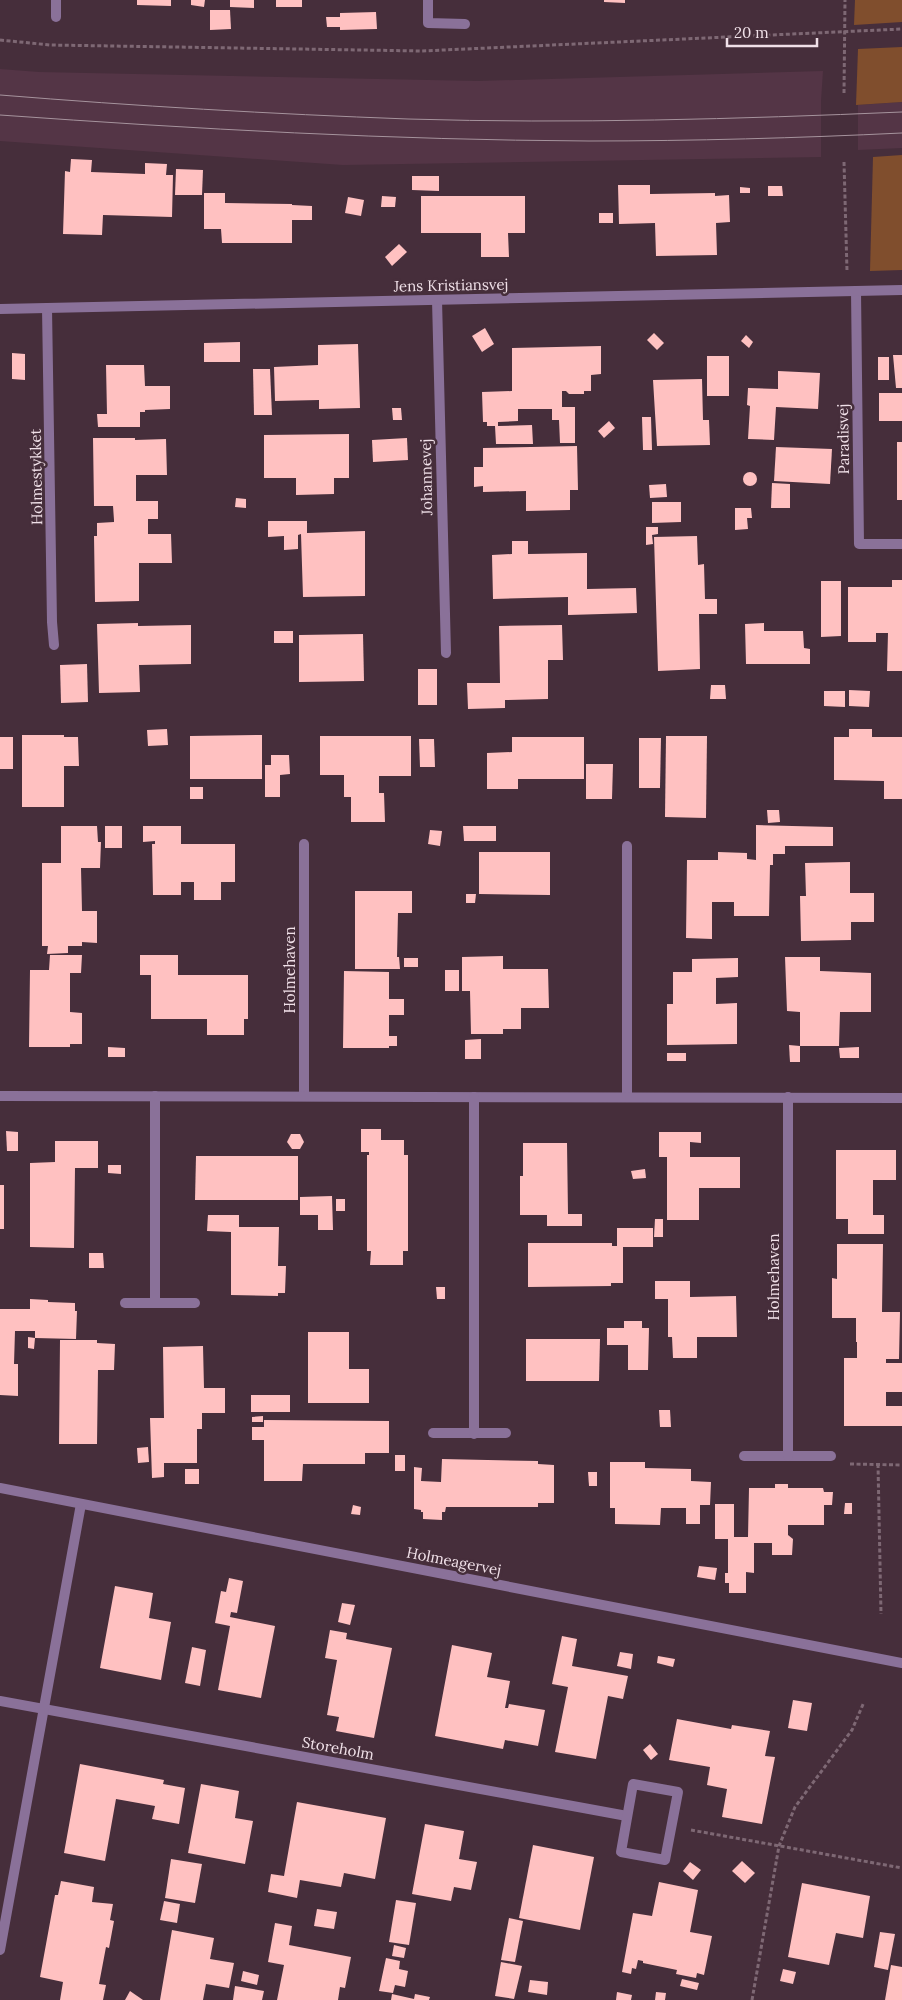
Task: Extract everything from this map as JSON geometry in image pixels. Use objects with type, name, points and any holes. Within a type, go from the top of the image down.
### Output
[{"type":"street","points":[[56,0],[56,17]]},
{"type":"street","points":[[428,0],[428,23],[465,24]]},
{"type":"street","name":"Jens Kristiansvej","points":[[0,309],[902,290]]},
{"type":"street","name":"Paradisvej","points":[[856,291],[859,544],[902,544]]},
{"type":"street","name":"Johannevej","points":[[437,300],[446,653]]},
{"type":"street","name":"Holmestykket","points":[[47,308],[52,622],[54,645]]},
{"type":"street","name":"Holmehaven","points":[[304,844],[304,1096]]},
{"type":"street","points":[[627,846],[627,1097]]},
{"type":"street","points":[[0,1096],[902,1098]]},
{"type":"street","points":[[155,1096],[155,1303]]},
{"type":"street","points":[[474,1097],[474,1434]]},
{"type":"street","name":"Holmehaven","points":[[788,1097],[788,1456]]},
{"type":"street","points":[[125,1303],[195,1303]]},
{"type":"street","points":[[433,1433],[506,1433]]},
{"type":"street","points":[[744,1456],[831,1456]]},
{"type":"street","name":"Holmeagervej","points":[[0,1488],[902,1663]]},
{"type":"street","points":[[0,1950],[81,1504]]},
{"type":"street","name":"Storeholm","points":[[0,1701],[627,1816]]},
{"type":"street","points":[[633,1784],[678,1792],[672,1826],[665,1860],[621,1852],[633,1784]]},
{"type":"path","points":[[844,94],[846,0]]},
{"type":"path","points":[[844,162],[847,270],[856,291]]},
{"type":"path","points":[[831,1456],[837,1464],[902,1465]]},
{"type":"path","points":[[878,1464],[881,1614]]},
{"type":"path","points":[[752,2000],[779,1846],[795,1807],[852,1730],[864,1702]]},
{"type":"path","points":[[672,1826],[902,1868]]},
{"type":"shaded area","points":[[855,0],[902,0],[902,22],[854,25]]},
{"type":"shaded area","points":[[902,47],[902,102],[856,105],[858,49]]},
{"type":"shaded area","points":[[0,69],[39,72],[478,81],[823,71],[821,157],[343,165],[0,141]]},
{"type":"shaded area","points":[[902,102],[902,148],[858,150],[858,105]]},
{"type":"shaded area","points":[[902,155],[902,270],[870,271],[873,157]]},
{"type":"building","points":[[137,0],[171,0],[171,6],[137,5]]},
{"type":"building","points":[[191,0],[205,0],[204,7],[191,5]]},
{"type":"building","points":[[230,0],[254,0],[254,8],[230,7]]},
{"type":"building","points":[[276,0],[302,0],[302,7],[276,7]]},
{"type":"building","points":[[604,0],[625,0],[625,3],[604,2]]},
{"type":"building","points":[[210,10],[230,10],[231,29],[210,30]]},
{"type":"building","points":[[376,12],[377,29],[340,30],[340,27],[327,27],[326,17],[340,17],[340,13]]},
{"type":"building","points":[[71,159],[92,160],[91,172],[145,174],[145,163],[167,164],[166,175],[173,175],[172,217],[103,215],[102,235],[63,234],[65,171],[70,172]]},
{"type":"building","points":[[176,169],[203,170],[202,195],[175,195]]},
{"type":"building","points":[[412,176],[439,176],[439,191],[412,190]]},
{"type":"building","points":[[618,185],[650,185],[650,194],[715,193],[715,196],[729,195],[730,222],[716,223],[717,255],[656,256],[655,223],[619,224]]},
{"type":"building","points":[[768,186],[782,186],[783,196],[768,196]]},
{"type":"building","points":[[740,187],[750,188],[750,193],[740,193]]},
{"type":"building","points":[[204,193],[225,193],[225,203],[312,206],[312,220],[292,220],[292,243],[222,243],[221,229],[204,229]]},
{"type":"building","points":[[382,196],[396,197],[395,207],[381,207]]},
{"type":"building","points":[[421,196],[525,196],[525,233],[508,233],[509,257],[481,257],[481,233],[421,233]]},
{"type":"building","points":[[348,197],[364,200],[361,216],[345,213]]},
{"type":"building","points":[[599,213],[613,213],[613,223],[599,223]]},
{"type":"building","points":[[399,244],[407,252],[392,266],[385,257]]},
{"type":"building","points":[[485,328],[494,344],[482,352],[472,336]]},
{"type":"building","points":[[654,333],[664,343],[657,350],[647,340]]},
{"type":"building","points":[[746,335],[753,342],[749,348],[741,341]]},
{"type":"building","points":[[240,342],[240,362],[204,362],[204,343]]},
{"type":"building","points":[[358,344],[360,408],[319,409],[319,400],[275,401],[274,367],[318,365],[318,345]]},
{"type":"building","points":[[601,346],[601,374],[591,375],[591,391],[584,391],[584,394],[569,394],[566,391],[562,391],[562,407],[575,407],[575,443],[560,443],[559,420],[552,420],[552,409],[518,409],[518,421],[498,422],[498,426],[532,425],[533,444],[496,444],[495,426],[487,426],[487,422],[483,422],[482,392],[512,391],[512,348]]},
{"type":"building","points":[[12,353],[25,354],[25,380],[12,379]]},
{"type":"building","points":[[893,355],[902,355],[902,388],[896,388]]},
{"type":"building","points":[[707,356],[729,356],[729,396],[707,396]]},
{"type":"building","points":[[878,357],[889,357],[889,380],[878,380]]},
{"type":"building","points":[[106,365],[144,365],[145,386],[170,386],[170,409],[140,412],[140,427],[98,427],[97,414],[107,414]]},
{"type":"building","points":[[253,369],[270,369],[272,415],[254,415]]},
{"type":"building","points":[[778,371],[820,373],[818,409],[776,407],[774,440],[748,439],[750,406],[747,405],[748,388],[778,389]]},
{"type":"building","points":[[702,379],[703,420],[709,420],[710,445],[657,446],[653,380]]},
{"type":"building","points":[[879,393],[902,393],[902,421],[879,421]]},
{"type":"building","points":[[392,408],[401,408],[402,420],[393,420]]},
{"type":"building","points":[[642,417],[651,417],[652,450],[643,450]]},
{"type":"building","points":[[609,421],[615,428],[604,438],[598,431]]},
{"type":"building","points":[[349,434],[349,478],[334,478],[334,494],[296,495],[296,478],[264,478],[264,435]]},
{"type":"building","points":[[93,438],[166,439],[167,475],[136,475],[136,501],[158,501],[158,519],[148,519],[148,534],[171,534],[172,563],[139,563],[139,601],[95,602],[94,536],[97,536],[97,523],[114,522],[114,520],[113,506],[94,506]]},
{"type":"building","points":[[407,438],[408,460],[373,462],[372,440]]},
{"type":"building","points":[[897,442],[902,442],[902,500],[897,500]]},
{"type":"building","points":[[577,446],[578,490],[570,490],[570,510],[526,511],[526,491],[483,492],[483,486],[474,487],[474,467],[483,467],[483,448]]},
{"type":"building","points":[[776,447],[832,449],[830,484],[774,481]]},
{"type":"building","points":[[750,472],[755,474],[757,479],[755,484],[750,486],[745,484],[743,479],[745,474]]},
{"type":"building","points":[[772,483],[790,484],[790,508],[771,508]]},
{"type":"building","points":[[666,484],[667,497],[650,498],[649,485]]},
{"type":"building","points":[[236,498],[246,499],[246,508],[235,507]]},
{"type":"building","points":[[652,502],[681,502],[681,522],[652,523]]},
{"type":"building","points":[[735,508],[751,508],[752,518],[747,518],[748,529],[735,530]]},
{"type":"building","points":[[268,521],[307,521],[307,533],[365,531],[365,596],[303,597],[301,534],[298,535],[298,549],[284,550],[284,536],[268,537]]},
{"type":"building","points":[[646,527],[658,527],[658,534],[652,535],[653,544],[646,545]]},
{"type":"building","points":[[697,536],[698,565],[704,564],[705,599],[717,599],[717,614],[699,614],[700,669],[658,671],[654,537]]},
{"type":"building","points":[[512,541],[528,541],[528,554],[587,553],[587,589],[636,588],[637,613],[568,615],[568,597],[493,599],[492,555],[512,554]]},
{"type":"building","points":[[892,580],[902,580],[902,671],[887,671],[888,633],[876,633],[876,642],[848,642],[848,587],[892,587]]},
{"type":"building","points":[[821,581],[841,581],[841,636],[821,637]]},
{"type":"building","points":[[138,623],[138,626],[191,625],[191,664],[139,665],[140,692],[99,693],[97,624]]},
{"type":"building","points":[[764,623],[764,631],[803,631],[804,648],[810,649],[810,664],[746,664],[745,624]]},
{"type":"building","points":[[562,625],[563,660],[548,660],[548,699],[505,700],[505,708],[468,709],[467,683],[500,683],[499,626]]},
{"type":"building","points":[[274,631],[293,631],[293,643],[274,643]]},
{"type":"building","points":[[363,634],[364,681],[299,682],[299,635]]},
{"type":"building","points":[[87,664],[88,702],[61,703],[60,665]]},
{"type":"building","points":[[418,669],[437,669],[437,705],[418,705]]},
{"type":"building","points":[[711,685],[725,685],[726,699],[710,699]]},
{"type":"building","points":[[849,690],[870,691],[869,707],[849,706]]},
{"type":"building","points":[[824,691],[845,691],[845,707],[824,706]]},
{"type":"building","points":[[167,729],[168,745],[148,746],[147,730]]},
{"type":"building","points":[[849,729],[872,729],[872,737],[902,737],[902,799],[884,799],[884,781],[834,780],[834,737],[849,737]]},
{"type":"building","points":[[22,735],[78,737],[79,766],[64,766],[64,807],[22,807]]},
{"type":"building","points":[[262,735],[262,779],[190,779],[190,736]]},
{"type":"building","points":[[320,736],[411,736],[411,776],[379,776],[379,793],[384,793],[385,822],[351,822],[351,797],[344,797],[344,775],[320,775]]},
{"type":"building","points":[[666,736],[707,736],[706,818],[665,817]]},
{"type":"building","points":[[0,737],[13,737],[13,769],[0,769]]},
{"type":"building","points":[[512,737],[584,737],[584,779],[518,779],[518,789],[487,789],[487,753],[512,752]]},
{"type":"building","points":[[639,738],[661,738],[660,788],[639,788]]},
{"type":"building","points":[[419,739],[434,739],[435,767],[420,767]]},
{"type":"building","points":[[271,755],[289,755],[290,774],[280,775],[280,797],[265,797],[265,765],[271,765]]},
{"type":"building","points":[[586,764],[613,764],[612,799],[586,799]]},
{"type":"building","points":[[190,787],[203,787],[203,799],[190,799]]},
{"type":"building","points":[[767,810],[779,810],[780,822],[768,823]]},
{"type":"building","points":[[756,825],[833,827],[833,846],[785,846],[785,854],[773,854],[773,865],[770,865],[769,916],[734,916],[734,902],[712,902],[712,939],[686,938],[687,860],[718,860],[718,852],[747,853],[747,859],[756,860]]},
{"type":"building","points":[[61,826],[97,826],[98,842],[101,842],[100,868],[81,868],[82,911],[97,911],[97,943],[82,942],[82,946],[68,946],[68,953],[47,954],[48,946],[42,946],[42,863],[61,863]]},
{"type":"building","points":[[105,826],[122,826],[122,848],[105,848]]},
{"type":"building","points":[[143,826],[181,826],[181,844],[235,844],[235,882],[221,882],[221,900],[194,900],[194,882],[181,882],[181,895],[153,895],[152,844],[155,844],[155,841],[143,842]]},
{"type":"building","points":[[463,826],[496,826],[496,841],[464,841]]},
{"type":"building","points":[[430,830],[442,831],[440,846],[428,844]]},
{"type":"building","points":[[479,852],[550,852],[550,895],[479,894]]},
{"type":"building","points":[[850,862],[850,893],[874,893],[874,922],[851,922],[851,940],[801,941],[800,896],[806,896],[805,863]]},
{"type":"building","points":[[355,891],[412,891],[412,913],[398,913],[397,957],[399,957],[400,969],[355,969]]},
{"type":"building","points":[[466,894],[476,894],[475,903],[466,903]]},
{"type":"building","points":[[50,955],[82,955],[81,973],[70,973],[70,1012],[82,1013],[82,1044],[70,1044],[70,1047],[29,1047],[30,970],[49,970]]},
{"type":"building","points":[[140,955],[178,955],[178,975],[248,975],[248,1019],[244,1019],[244,1035],[207,1035],[207,1019],[151,1019],[151,975],[140,975]]},
{"type":"building","points":[[503,956],[503,969],[548,969],[549,1008],[521,1008],[521,1029],[503,1029],[503,1034],[471,1034],[470,991],[462,991],[462,957]]},
{"type":"building","points":[[785,957],[820,957],[820,971],[871,973],[871,1012],[840,1012],[839,1046],[800,1046],[800,1012],[787,1011]]},
{"type":"building","points":[[404,958],[418,958],[418,967],[404,967]]},
{"type":"building","points":[[738,958],[738,977],[716,978],[716,1004],[737,1003],[737,1044],[667,1045],[667,1004],[673,1004],[673,972],[692,972],[692,959]]},
{"type":"building","points":[[445,970],[459,970],[459,991],[445,991]]},
{"type":"building","points":[[344,971],[389,972],[389,999],[404,999],[404,1015],[389,1015],[389,1036],[397,1036],[397,1046],[389,1046],[389,1048],[343,1048]]},
{"type":"building","points":[[481,1039],[481,1059],[465,1059],[465,1040]]},
{"type":"building","points":[[789,1045],[800,1046],[800,1062],[790,1062]]},
{"type":"building","points":[[108,1047],[125,1048],[125,1057],[108,1057]]},
{"type":"building","points":[[859,1047],[859,1058],[840,1058],[839,1048]]},
{"type":"building","points":[[667,1053],[686,1053],[686,1061],[667,1061]]},
{"type":"building","points":[[361,1129],[381,1129],[381,1140],[404,1140],[404,1155],[408,1155],[408,1251],[403,1251],[403,1265],[370,1265],[371,1251],[367,1251],[367,1155],[369,1155],[369,1152],[361,1152]]},
{"type":"building","points":[[6,1131],[18,1132],[18,1151],[7,1151]]},
{"type":"building","points":[[659,1132],[701,1132],[701,1143],[690,1142],[690,1157],[740,1157],[740,1188],[699,1188],[699,1220],[667,1220],[667,1157],[659,1157]]},
{"type":"building","points":[[291,1134],[300,1134],[304,1142],[300,1149],[292,1149],[287,1142]]},
{"type":"building","points":[[55,1141],[98,1141],[98,1168],[75,1168],[74,1248],[30,1247],[30,1163],[55,1162]]},
{"type":"building","points":[[523,1143],[567,1143],[568,1214],[582,1214],[582,1226],[547,1226],[547,1215],[520,1215],[520,1176],[523,1176]]},
{"type":"building","points":[[836,1150],[896,1150],[896,1180],[873,1180],[873,1215],[884,1215],[884,1234],[848,1234],[848,1219],[836,1219]]},
{"type":"building","points":[[196,1156],[298,1156],[298,1200],[195,1200]]},
{"type":"building","points":[[108,1165],[121,1165],[121,1174],[108,1173]]},
{"type":"building","points":[[645,1169],[646,1178],[633,1179],[631,1171]]},
{"type":"building","points":[[0,1185],[4,1185],[4,1229],[0,1229]]},
{"type":"building","points":[[332,1196],[333,1230],[318,1230],[318,1215],[300,1215],[300,1197]]},
{"type":"building","points":[[336,1199],[345,1199],[345,1211],[336,1211]]},
{"type":"building","points":[[208,1215],[239,1215],[239,1227],[279,1227],[278,1266],[286,1266],[285,1293],[278,1293],[278,1296],[231,1295],[231,1232],[207,1231]]},
{"type":"building","points":[[655,1219],[663,1219],[663,1237],[654,1237]]},
{"type":"building","points":[[617,1228],[653,1228],[653,1247],[623,1247],[623,1283],[611,1283],[611,1286],[528,1287],[528,1243],[612,1243],[612,1246],[617,1246]]},
{"type":"building","points":[[837,1244],[883,1244],[882,1312],[900,1312],[899,1359],[886,1359],[886,1363],[902,1363],[902,1392],[886,1392],[886,1406],[902,1406],[902,1426],[844,1426],[844,1358],[857,1358],[857,1342],[856,1318],[832,1318],[832,1278],[837,1279]]},
{"type":"building","points":[[89,1253],[103,1253],[104,1268],[89,1268]]},
{"type":"building","points":[[655,1281],[690,1281],[690,1297],[736,1296],[737,1337],[697,1337],[697,1358],[673,1358],[672,1337],[668,1337],[668,1299],[655,1299]]},
{"type":"building","points":[[436,1287],[445,1287],[445,1299],[437,1299]]},
{"type":"building","points":[[30,1299],[75,1303],[75,1311],[77,1311],[76,1339],[35,1338],[35,1331],[15,1331],[14,1364],[18,1364],[18,1396],[0,1395],[0,1309],[30,1309]]},
{"type":"building","points":[[624,1321],[642,1321],[642,1328],[649,1328],[648,1370],[628,1370],[628,1345],[607,1345],[607,1328],[624,1328]]},
{"type":"building","points":[[308,1332],[349,1332],[349,1369],[369,1369],[369,1403],[308,1403]]},
{"type":"building","points":[[28,1337],[35,1338],[34,1349],[28,1348]]},
{"type":"building","points":[[526,1339],[600,1339],[599,1381],[526,1381]]},
{"type":"building","points":[[60,1340],[97,1340],[97,1343],[115,1344],[114,1370],[98,1370],[97,1444],[59,1444]]},
{"type":"building","points":[[203,1346],[204,1388],[225,1388],[225,1413],[202,1413],[202,1429],[197,1429],[197,1463],[164,1463],[164,1477],[152,1478],[150,1418],[164,1418],[163,1347]]},
{"type":"building","points":[[251,1395],[290,1395],[290,1412],[251,1412]]},
{"type":"building","points":[[659,1410],[670,1410],[671,1427],[660,1427]]},
{"type":"building","points":[[263,1416],[263,1422],[252,1422],[252,1417]]},
{"type":"building","points":[[264,1420],[389,1421],[389,1453],[365,1453],[365,1464],[303,1464],[302,1481],[264,1481],[264,1440],[252,1440],[252,1427],[264,1427]]},
{"type":"building","points":[[148,1447],[149,1462],[138,1463],[137,1448]]},
{"type":"building","points":[[395,1455],[405,1455],[405,1471],[395,1471]]},
{"type":"building","points":[[442,1459],[538,1461],[538,1464],[554,1465],[554,1503],[538,1503],[538,1507],[446,1507],[445,1512],[442,1512],[442,1520],[423,1519],[423,1512],[414,1509],[414,1467],[422,1468],[421,1481],[441,1482]]},
{"type":"building","points":[[610,1462],[645,1462],[645,1468],[691,1469],[691,1481],[711,1482],[710,1505],[700,1505],[700,1524],[686,1524],[686,1508],[661,1508],[660,1525],[615,1524],[615,1508],[610,1508]]},
{"type":"building","points":[[185,1469],[199,1469],[199,1484],[185,1484]]},
{"type":"building","points":[[588,1472],[597,1472],[597,1486],[589,1486]]},
{"type":"building","points":[[775,1484],[788,1484],[788,1488],[823,1488],[824,1492],[833,1492],[832,1505],[824,1505],[824,1525],[788,1525],[788,1535],[793,1539],[792,1555],[772,1555],[772,1543],[754,1543],[754,1573],[746,1572],[746,1593],[729,1593],[729,1583],[725,1583],[725,1573],[728,1573],[728,1539],[715,1539],[715,1504],[734,1504],[734,1537],[748,1537],[749,1488],[775,1488]]},
{"type":"building","points":[[845,1503],[852,1503],[852,1514],[844,1514]]},
{"type":"building","points":[[353,1505],[361,1507],[360,1515],[351,1514]]},
{"type":"building","points":[[699,1566],[717,1568],[715,1580],[697,1577]]},
{"type":"building","points":[[229,1578],[243,1581],[237,1613],[231,1612],[230,1617],[275,1626],[261,1698],[218,1690],[230,1626],[215,1623],[221,1591],[226,1592]]},
{"type":"building","points":[[115,1586],[153,1593],[149,1618],[171,1622],[161,1680],[100,1668]]},
{"type":"building","points":[[342,1603],[355,1605],[350,1625],[338,1622]]},
{"type":"building","points":[[330,1630],[347,1633],[346,1639],[392,1648],[374,1738],[336,1731],[339,1717],[327,1715],[337,1660],[325,1658]]},
{"type":"building","points":[[562,1636],[577,1639],[572,1666],[628,1676],[623,1699],[608,1696],[596,1759],[555,1752],[568,1687],[552,1684]]},
{"type":"building","points":[[452,1645],[492,1653],[487,1677],[510,1681],[505,1708],[508,1708],[509,1704],[545,1710],[538,1746],[505,1740],[503,1749],[435,1736]]},
{"type":"building","points":[[192,1647],[206,1650],[200,1686],[185,1683]]},
{"type":"building","points":[[620,1652],[633,1654],[631,1669],[617,1666]]},
{"type":"building","points":[[658,1656],[675,1659],[673,1667],[657,1663]]},
{"type":"building","points":[[793,1700],[812,1703],[807,1731],[788,1728]]},
{"type":"building","points":[[677,1719],[731,1729],[732,1725],[770,1731],[765,1756],[775,1757],[762,1824],[722,1817],[727,1789],[707,1785],[710,1767],[669,1760]]},
{"type":"building","points":[[650,1744],[658,1754],[651,1760],[643,1750]]},
{"type":"building","points":[[80,1764],[164,1780],[163,1784],[185,1788],[179,1824],[152,1819],[155,1806],[116,1799],[105,1861],[64,1853]]},
{"type":"building","points":[[201,1784],[239,1791],[235,1818],[253,1821],[245,1864],[188,1853]]},
{"type":"building","points":[[297,1802],[386,1818],[375,1879],[344,1873],[341,1887],[300,1880],[297,1898],[268,1892],[271,1874],[284,1876]]},
{"type":"building","points":[[425,1824],[464,1831],[459,1859],[477,1862],[471,1890],[454,1887],[451,1901],[412,1894]]},
{"type":"building","points":[[533,1845],[594,1857],[580,1930],[519,1918]]},
{"type":"building","points":[[171,1859],[202,1864],[195,1903],[165,1898]]},
{"type":"building","points":[[742,1861],[755,1873],[745,1883],[732,1871]]},
{"type":"building","points":[[690,1862],[701,1870],[693,1880],[683,1871]]},
{"type":"building","points":[[61,1881],[94,1887],[92,1902],[113,1904],[110,1920],[114,1921],[109,1948],[106,1947],[99,1984],[106,1985],[103,2000],[60,2000],[63,1982],[40,1977],[55,1895],[58,1895]]},
{"type":"building","points":[[659,1882],[698,1890],[690,1932],[712,1936],[704,1975],[697,1973],[696,1978],[676,1974],[677,1970],[643,1963],[643,1961],[638,1960],[636,1969],[632,1968],[631,1974],[622,1972],[633,1913],[652,1916]]},
{"type":"building","points":[[802,1883],[870,1896],[863,1938],[836,1933],[829,1965],[788,1957]]},
{"type":"building","points":[[396,1900],[416,1903],[409,1945],[389,1942]]},
{"type":"building","points":[[164,1901],[180,1904],[177,1923],[160,1920]]},
{"type":"building","points":[[317,1909],[337,1912],[334,1929],[314,1926]]},
{"type":"building","points":[[509,1918],[523,1921],[515,1962],[501,1960]]},
{"type":"building","points":[[275,1923],[292,1926],[289,1945],[351,1957],[345,1988],[340,1987],[338,2000],[277,2000],[284,1965],[268,1962]]},
{"type":"building","points":[[172,1930],[214,1938],[210,1959],[234,1963],[229,1988],[206,1984],[203,2000],[160,2000]]},
{"type":"building","points":[[880,1932],[895,1934],[888,1970],[874,1967]]},
{"type":"building","points":[[394,1945],[406,1948],[404,1958],[392,1956]]},
{"type":"building","points":[[386,1958],[400,1961],[399,1969],[408,1971],[405,1987],[395,1985],[393,1993],[379,1991]]},
{"type":"building","points":[[501,1962],[522,1966],[514,1999],[495,1996]]},
{"type":"building","points":[[891,1965],[902,1967],[902,2000],[885,2000]]},
{"type":"building","points":[[783,1969],[796,1972],[793,1984],[780,1981]]},
{"type":"building","points":[[243,1971],[259,1975],[257,1985],[241,1981]]},
{"type":"building","points":[[682,1979],[699,1983],[697,1990],[680,1986]]},
{"type":"building","points":[[530,1980],[548,1982],[547,1995],[528,1992]]},
{"type":"building","points":[[235,1986],[264,1991],[262,2000],[233,2000]]},
{"type":"building","points":[[130,1991],[143,2000],[125,2000]]},
{"type":"building","points":[[617,1992],[632,1995],[631,2000],[616,2000]]},
{"type":"building","points":[[656,1992],[666,1993],[665,2000],[655,2000]]},
{"type":"building","points":[[392,1994],[414,1999],[415,1994],[430,1997],[429,2000],[391,2000]]},
{"type":"tram line","points":[[0,95],[153,106],[408,119],[531,121],[655,120],[902,112]]},
{"type":"tram line","points":[[0,115],[294,133],[515,140],[706,140],[902,133]]}]
